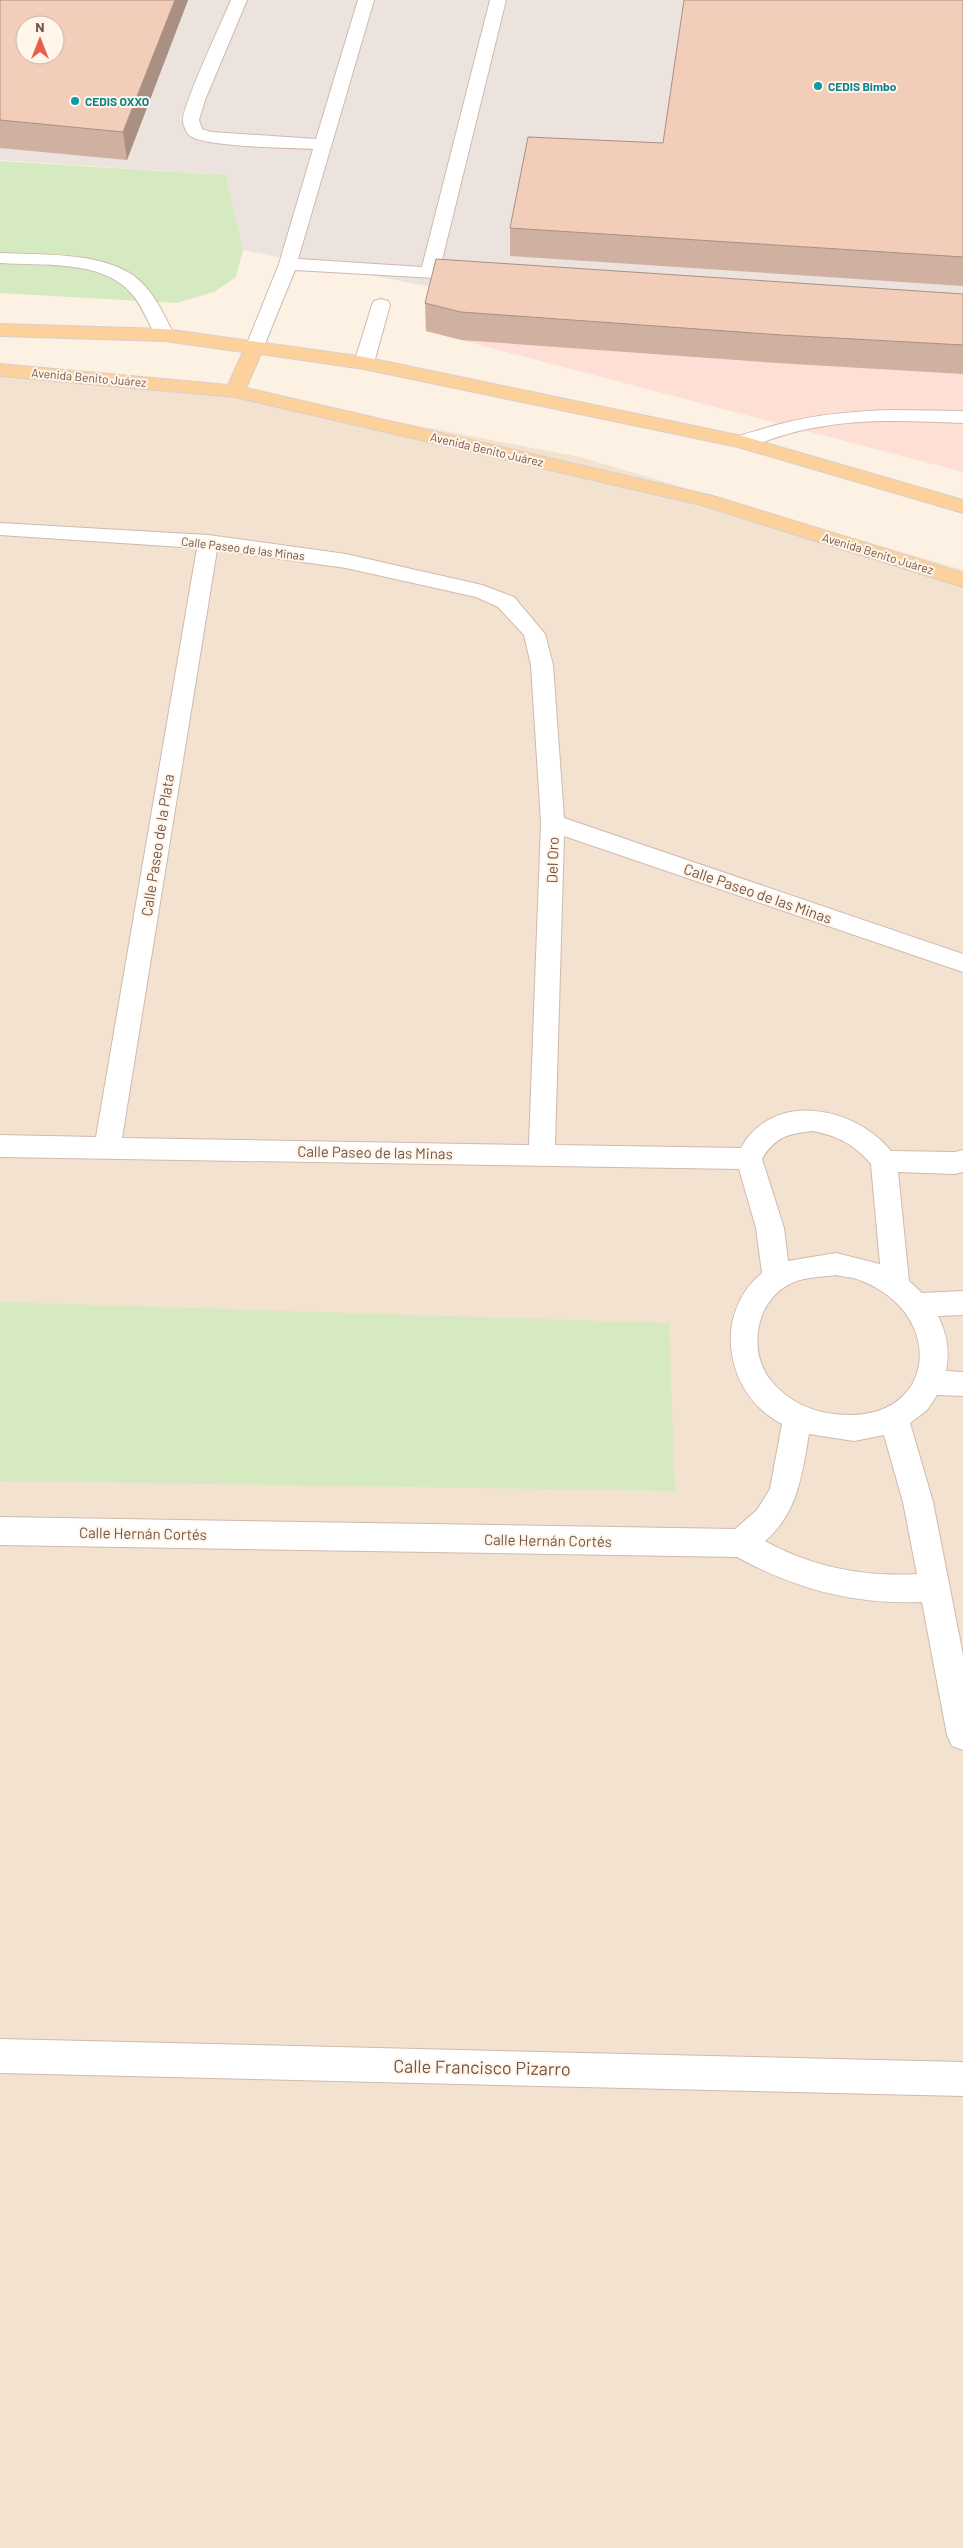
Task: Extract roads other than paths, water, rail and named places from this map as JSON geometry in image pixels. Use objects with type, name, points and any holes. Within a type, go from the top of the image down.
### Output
[{"type":"main road","points":[[0,330],[165,335],[255,346],[364,363],[742,442],[963,507]]},
{"type":"main road","points":[[235,391],[255,346]]},
{"type":"main road","name":"Avenida Benito Juárez","points":[[0,370],[42,372],[235,391],[706,500],[963,580]]},
{"type":"street","points":[[239,0],[191,120],[195,132],[208,137],[324,145]]},
{"type":"street","points":[[255,346],[288,264],[366,0]]},
{"type":"street","points":[[430,272],[498,0]]},
{"type":"street","points":[[0,258],[87,265],[110,270],[138,288],[165,335]]},
{"type":"street","points":[[288,264],[489,276]]},
{"type":"street","points":[[364,363],[381,305]]},
{"type":"street","points":[[742,442],[788,427],[824,420],[873,416],[963,417]]},
{"type":"street","name":"Calle Paseo de las Minas","points":[[0,529],[208,542],[346,561],[482,592]]},
{"type":"street","name":"Calle Paseo de la Plata","points":[[106,1148],[208,542]]},
{"type":"street","name":"Del Oro","points":[[482,592],[506,602],[534,634],[542,666],[553,823],[542,1155]]},
{"type":"street","name":"Calle Paseo de las Minas","points":[[553,823],[963,963]]},
{"type":"street","points":[[776,1277],[770,1228],[749,1159],[753,1146],[769,1132],[788,1124],[814,1120],[835,1124],[858,1134],[877,1149],[884,1161],[896,1285]]},
{"type":"street","name":"Calle Paseo de las Minas","points":[[0,1146],[749,1159]]},
{"type":"street","points":[[884,1161],[956,1163],[963,1161]]},
{"type":"street","points":[[836,1264],[867,1270],[896,1285],[917,1305],[931,1330],[935,1356],[930,1382],[916,1402],[894,1419],[864,1428],[830,1427],[798,1418],[771,1400],[751,1375],[742,1348],[744,1320],[756,1296],[776,1277],[805,1267],[836,1264]]},
{"type":"street","points":[[917,1305],[963,1303]]},
{"type":"street","points":[[930,1382],[963,1384]]},
{"type":"street","points":[[741,1543],[768,1520],[784,1492],[798,1418]]},
{"type":"street","points":[[894,1419],[918,1502],[963,1735]]},
{"type":"street","name":"Calle Hernán Cortés","points":[[0,1531],[741,1543],[770,1560],[804,1574],[847,1586],[895,1590],[935,1587]]},
{"type":"street","name":"Calle Francisco Pizarro","points":[[0,2056],[963,2079]]},
{"type":"place","name":"CEDIS Bimbo","points":[[818,86]]},
{"type":"place","name":"CEDIS OXXO","points":[[75,101]]}]
